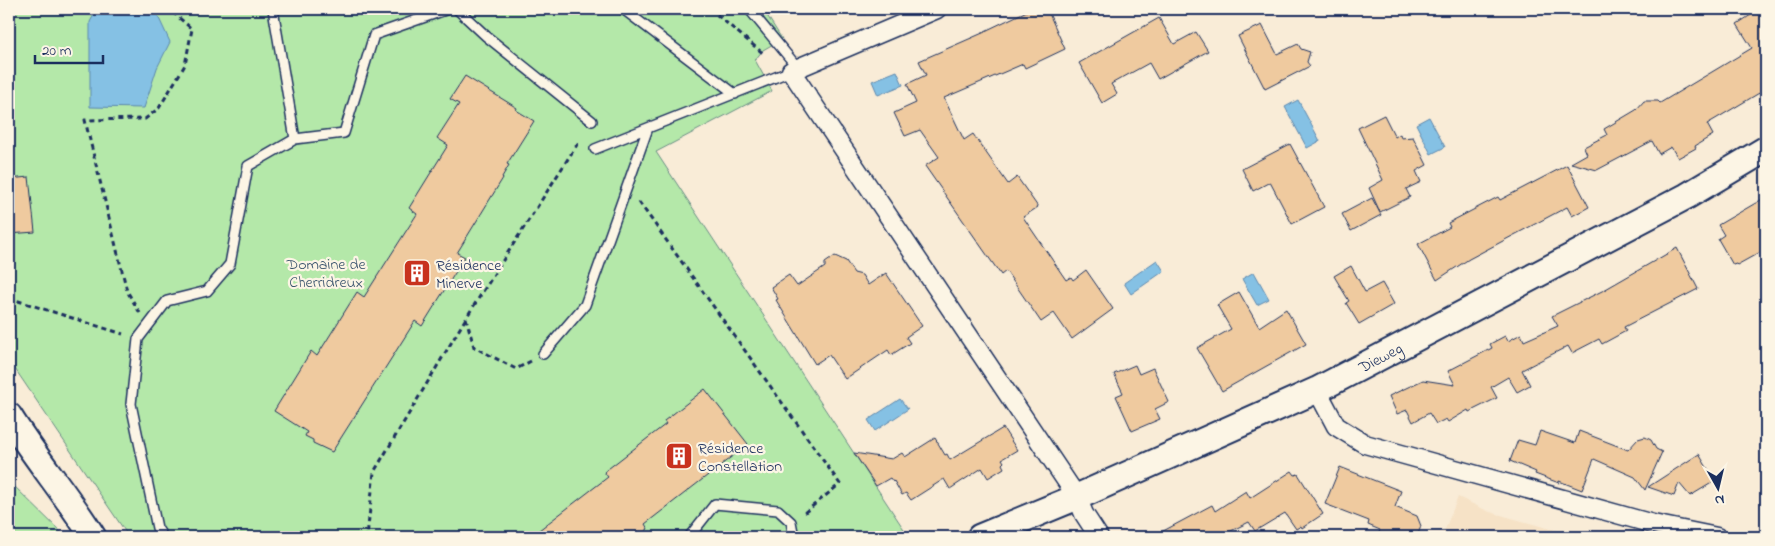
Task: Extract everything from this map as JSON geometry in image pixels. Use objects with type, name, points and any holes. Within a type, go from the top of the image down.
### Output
[{"type":"street","points":[[937,9],[795,70],[1077,497],[1084,514],[1099,537]]},
{"type":"street","name":"Dieweg","points":[[980,537],[1077,497],[1317,390],[1687,196],[1766,149]]},
{"type":"street","points":[[1317,390],[1336,426],[1365,444],[1653,524],[1717,537]]},
{"type":"street","points":[[9,416],[15,432],[77,511],[94,537]]},
{"type":"lane","points":[[273,9],[295,139]]},
{"type":"lane","points":[[163,537],[157,528],[131,404],[138,339],[168,301],[207,291],[230,264],[248,166],[295,139],[344,133],[374,36],[448,9]]},
{"type":"lane","points":[[457,9],[486,36],[592,121]]},
{"type":"lane","points":[[624,9],[735,94]]},
{"type":"lane","points":[[595,149],[795,70],[749,9]]},
{"type":"lane","points":[[543,354],[585,304],[648,128]]},
{"type":"lane","points":[[689,537],[715,504],[778,510],[791,522],[794,537]]},
{"type":"path","points":[[148,327],[127,291],[85,120],[146,119],[159,108],[185,65],[192,29],[169,9]]},
{"type":"path","points":[[710,9],[761,53],[795,70]]},
{"type":"path","points":[[362,537],[367,536],[374,472],[466,318],[592,121]]},
{"type":"path","points":[[627,186],[840,484],[791,522]]},
{"type":"path","points":[[9,298],[138,339]]},
{"type":"path","points":[[466,318],[474,347],[516,369],[543,354]]},
{"type":"shaded area","points":[[1458,497],[1490,512],[1579,537],[1442,537]]},
{"type":"shaded area","points":[[1628,532],[1640,537],[1601,537]]},
{"type":"green space","name":"Domaine de Cherridreux","points":[[9,9],[763,9],[782,39],[763,50],[755,60],[772,91],[656,152],[909,537],[129,537],[9,360]]},
{"type":"green space","points":[[9,481],[66,537],[9,537]]},
{"type":"water","points":[[97,9],[150,9],[157,14],[170,42],[157,68],[144,108],[90,107],[90,22]]},
{"type":"water","points":[[897,71],[903,85],[878,95],[872,81]]},
{"type":"water","points":[[1298,100],[1320,141],[1307,148],[1285,107]]},
{"type":"water","points":[[1429,117],[1445,147],[1431,154],[1416,124]]},
{"type":"water","points":[[1157,260],[1164,271],[1131,294],[1124,283]]},
{"type":"water","points":[[1254,272],[1269,299],[1257,305],[1242,279]]},
{"type":"water","points":[[900,399],[908,409],[875,431],[868,420]]},
{"type":"building","points":[[1031,9],[1047,9],[1065,49],[1025,68],[1023,64],[944,98],[964,140],[973,134],[1008,184],[1017,177],[1038,207],[1023,217],[1066,280],[1071,277],[1073,280],[1086,270],[1113,309],[1072,339],[1054,313],[1041,322],[1006,271],[1001,275],[925,166],[939,157],[920,130],[905,136],[894,113],[916,103],[907,84],[926,75],[919,61]]},
{"type":"building","points":[[1760,9],[1766,9],[1766,89],[1707,124],[1713,135],[1695,146],[1696,148],[1678,158],[1671,147],[1659,154],[1652,141],[1597,170],[1571,163],[1587,154],[1584,147],[1607,135],[1604,129],[1636,110],[1644,101],[1658,101],[1660,103],[1752,48],[1737,24]]},
{"type":"building","points":[[1159,18],[1174,44],[1196,32],[1208,51],[1158,79],[1149,63],[1111,84],[1117,94],[1102,103],[1079,63]]},
{"type":"building","points":[[1262,25],[1277,54],[1298,44],[1301,49],[1310,52],[1307,62],[1310,66],[1265,89],[1238,36]]},
{"type":"building","name":"Résidence Minerve","points":[[465,76],[517,108],[516,110],[534,121],[507,164],[509,165],[503,178],[457,253],[465,257],[422,326],[415,321],[332,452],[313,443],[313,440],[305,436],[307,432],[274,411],[311,351],[317,356],[357,292],[364,297],[417,214],[409,208],[448,145],[437,138],[459,104],[450,99]]},
{"type":"building","points":[[1384,115],[1395,137],[1400,134],[1401,138],[1413,137],[1427,165],[1416,171],[1421,182],[1406,189],[1410,197],[1380,212],[1369,188],[1383,180],[1358,128]]},
{"type":"building","points":[[1290,144],[1324,207],[1292,224],[1270,182],[1253,191],[1242,169]]},
{"type":"building","points":[[1567,165],[1589,207],[1572,216],[1567,207],[1469,259],[1437,280],[1418,244],[1450,227],[1448,223],[1498,197],[1500,200]]},
{"type":"building","points":[[29,177],[35,232],[9,234],[9,179]]},
{"type":"building","points":[[1766,197],[1766,249],[1737,265],[1733,265],[1718,239],[1724,235],[1718,225]]},
{"type":"building","points":[[1372,198],[1381,215],[1351,231],[1342,214]]},
{"type":"building","points":[[1677,248],[1698,289],[1624,327],[1626,331],[1602,344],[1599,339],[1572,353],[1568,346],[1522,370],[1530,385],[1517,392],[1508,377],[1491,387],[1497,398],[1469,412],[1468,410],[1448,422],[1446,419],[1436,424],[1429,413],[1413,422],[1407,410],[1397,414],[1389,396],[1423,380],[1455,385],[1448,371],[1492,348],[1490,344],[1505,336],[1508,341],[1521,334],[1524,341],[1558,326],[1552,316],[1604,290]]},
{"type":"building","points":[[835,256],[846,261],[854,273],[862,275],[868,285],[886,273],[922,326],[906,337],[910,343],[891,355],[888,350],[845,379],[829,355],[815,364],[776,300],[778,299],[771,287],[789,275],[797,286],[825,267],[825,263]]},
{"type":"building","points":[[1351,266],[1365,292],[1382,283],[1394,304],[1359,324],[1346,303],[1349,301],[1334,276]]},
{"type":"building","points":[[1239,292],[1259,327],[1286,309],[1306,344],[1222,391],[1197,348],[1231,329],[1217,305]]},
{"type":"building","points":[[1135,365],[1139,374],[1153,368],[1169,402],[1155,409],[1160,419],[1132,431],[1116,396],[1123,393],[1114,374]]},
{"type":"building","name":"Résidence Constellation","points":[[705,389],[748,444],[645,524],[648,529],[637,537],[530,537],[608,477],[604,472],[666,424],[664,421]]},
{"type":"building","points":[[1003,428],[1017,450],[1002,459],[1004,468],[988,478],[982,468],[950,489],[944,479],[911,500],[906,493],[902,495],[894,481],[890,478],[876,486],[854,453],[892,459],[902,453],[905,457],[935,438],[950,460]]},
{"type":"building","points":[[1540,431],[1575,443],[1579,431],[1628,450],[1638,439],[1645,437],[1651,440],[1656,449],[1662,452],[1645,490],[1635,477],[1594,459],[1582,490],[1535,474],[1536,472],[1510,461],[1518,440],[1535,445]]},
{"type":"building","points":[[1699,454],[1715,481],[1690,496],[1679,483],[1674,496],[1648,487]]},
{"type":"building","points":[[1340,467],[1401,491],[1395,507],[1417,516],[1421,526],[1417,537],[1377,537],[1380,530],[1368,525],[1369,521],[1325,504]]},
{"type":"building","points":[[1292,471],[1295,475],[1298,474],[1323,514],[1302,528],[1301,526],[1296,529],[1285,513],[1255,531],[1249,522],[1219,537],[1152,537],[1212,505],[1215,511],[1246,491],[1250,498]]},
{"type":"place","name":"Résidence Minerve","points":[[417,273]]},
{"type":"place","name":"Résidence Constellation","points":[[679,456]]}]
